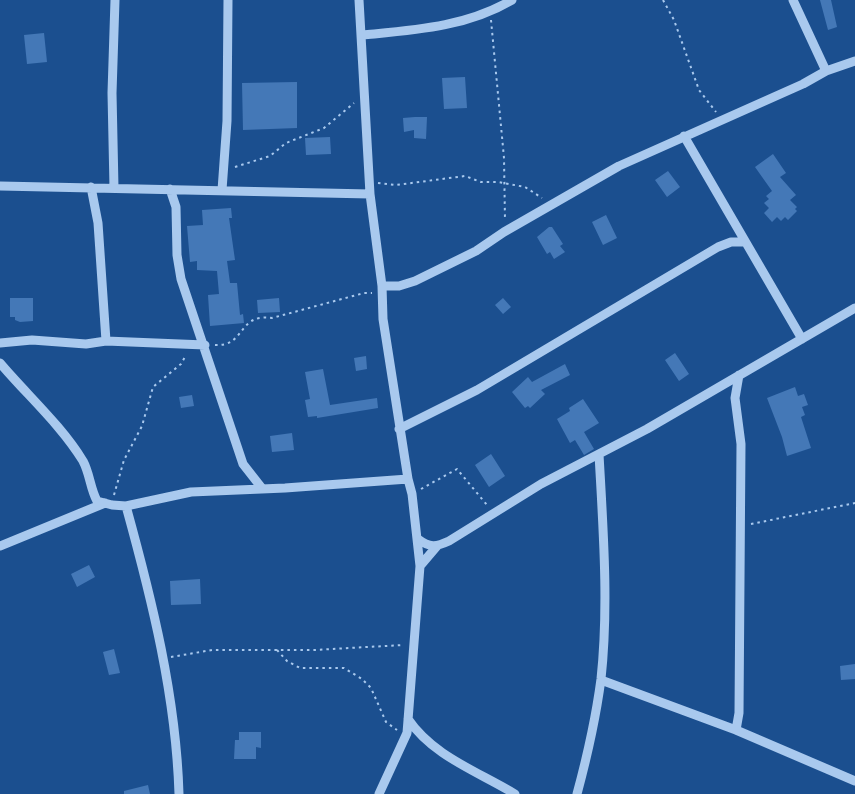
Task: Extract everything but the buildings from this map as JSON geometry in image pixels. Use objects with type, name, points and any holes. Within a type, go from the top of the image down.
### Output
[{"type":"street","points":[[114,188],[112,93],[115,0]]},
{"type":"street","points":[[222,190],[227,121],[228,0]]},
{"type":"street","points":[[359,0],[363,35],[364,96],[370,194],[382,293],[387,356],[412,494],[420,566],[407,733],[379,794]]},
{"type":"street","points":[[363,35],[431,28],[489,13],[512,0]]},
{"type":"street","points":[[793,0],[826,71]]},
{"type":"street","points":[[382,293],[415,281],[476,251],[504,232],[619,166],[826,71],[855,62]]},
{"type":"street","points":[[684,136],[743,242],[756,259],[802,340]]},
{"type":"street","points":[[0,186],[370,194]]},
{"type":"street","points":[[91,188],[98,223],[106,341]]},
{"type":"street","points":[[170,189],[176,207],[177,255],[181,279],[205,345],[243,464],[261,488]]},
{"type":"street","points":[[400,429],[476,390],[718,248],[731,242],[743,242]]},
{"type":"street","points":[[382,293],[399,286]]},
{"type":"street","points":[[420,566],[437,546],[542,484],[802,340],[855,308]]},
{"type":"street","points":[[0,342],[32,340],[93,344],[106,341],[205,345]]},
{"type":"street","points":[[0,363],[60,432],[83,462],[88,472],[91,491],[98,501],[108,504],[126,506],[191,492],[285,488],[408,479]]},
{"type":"street","points":[[736,730],[739,713],[741,444],[735,398],[739,375]]},
{"type":"street","points":[[577,794],[587,758],[601,680],[604,634],[603,530],[599,454]]},
{"type":"street","points":[[0,546],[108,504]]},
{"type":"street","points":[[126,506],[156,619],[178,766],[179,794]]},
{"type":"street","points":[[418,539],[429,546],[437,546]]},
{"type":"street","points":[[601,680],[736,730],[855,781]]},
{"type":"street","points":[[408,718],[420,736],[433,747],[515,794]]},
{"type":"path","points":[[663,0],[674,20],[699,90],[723,119]]},
{"type":"path","points":[[489,13],[499,92],[505,183],[506,216],[504,232]]},
{"type":"path","points":[[223,176],[239,164],[270,156],[286,143],[324,128],[364,96]]},
{"type":"path","points":[[370,184],[424,182],[457,176],[485,182],[505,183],[531,190],[552,206]]},
{"type":"path","points":[[205,345],[229,343],[236,339],[244,326],[256,319],[272,318],[364,293],[382,293]]},
{"type":"path","points":[[108,504],[124,460],[142,426],[153,387],[181,364],[192,344]]},
{"type":"path","points":[[412,494],[456,469],[494,513]]},
{"type":"path","points":[[741,526],[855,503]]},
{"type":"path","points":[[163,659],[184,653],[212,650],[314,650],[413,644]]},
{"type":"path","points":[[276,649],[287,661],[300,668],[344,668],[362,679],[368,683],[376,703],[389,726],[407,733]]}]
